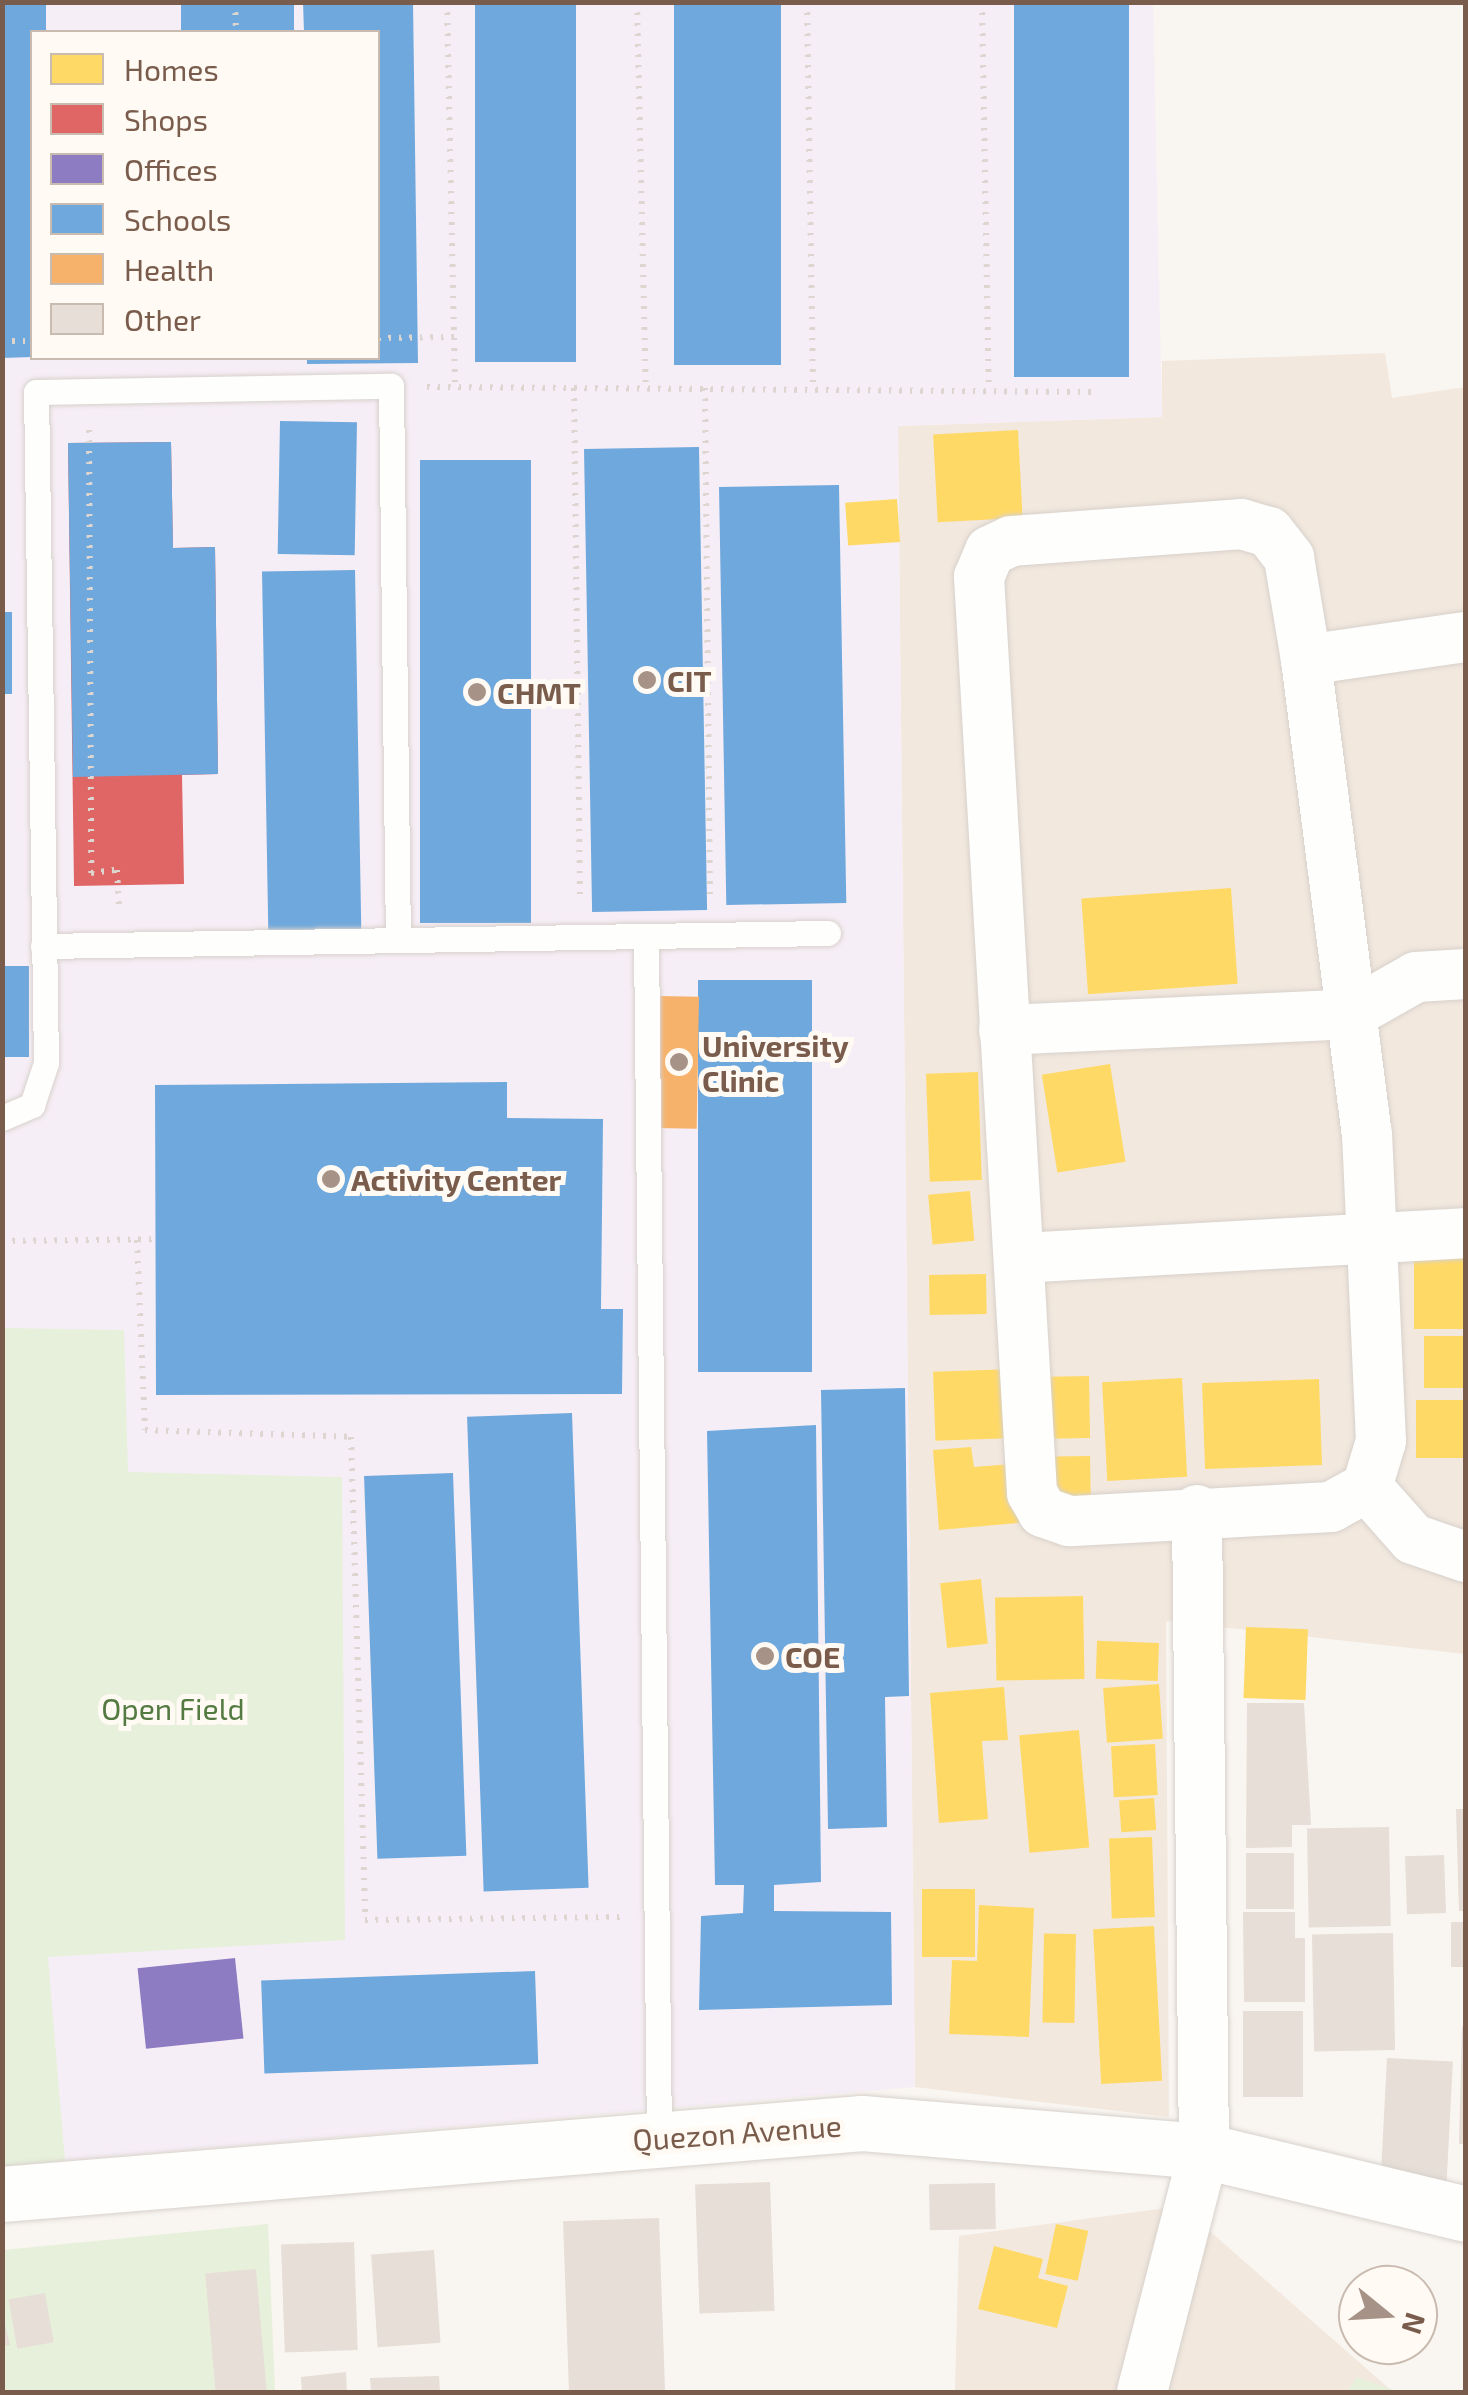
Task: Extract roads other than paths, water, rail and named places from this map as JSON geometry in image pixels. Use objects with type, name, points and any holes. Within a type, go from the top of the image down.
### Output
[{"type":"main road","name":"Quezon Avenue","points":[[2,2194],[862,2122],[1204,2151],[1466,2214]]},
{"type":"street","points":[[1240,524],[1270,532],[1288,558],[1306,660],[1351,1014],[1374,1237],[1381,1441],[1367,1486],[1331,1507],[1198,1510],[1069,1521],[1043,1512],[1032,1492],[979,576],[990,552],[1011,541],[1240,524]]},
{"type":"street","points":[[1306,660],[1466,637]]},
{"type":"street","points":[[1004,1030],[1351,1014],[1416,977],[1466,974]]},
{"type":"street","points":[[1020,1258],[1466,1233]]},
{"type":"street","points":[[1367,1486],[1412,1539],[1466,1557]]},
{"type":"street","points":[[1142,2392],[1204,2151],[1198,1510]]},
{"type":"lane","points":[[2,1118],[32,1105],[46,1062],[36,392],[390,386],[398,940]]},
{"type":"lane","points":[[43,946],[580,941],[828,932]]},
{"type":"lane","points":[[646,939],[659,2138]]},
{"type":"place","name":"CIT","points":[[647,680]]},
{"type":"place","name":"CHMT","points":[[477,692]]},
{"type":"place","name":"University Clinic","points":[[679,1062]]},
{"type":"place","name":"Activity Center","points":[[331,1179]]},
{"type":"place","name":"COE","points":[[765,1656]]},
{"type":"park label","name":"Open Field","points":[[173,1708]]}]
